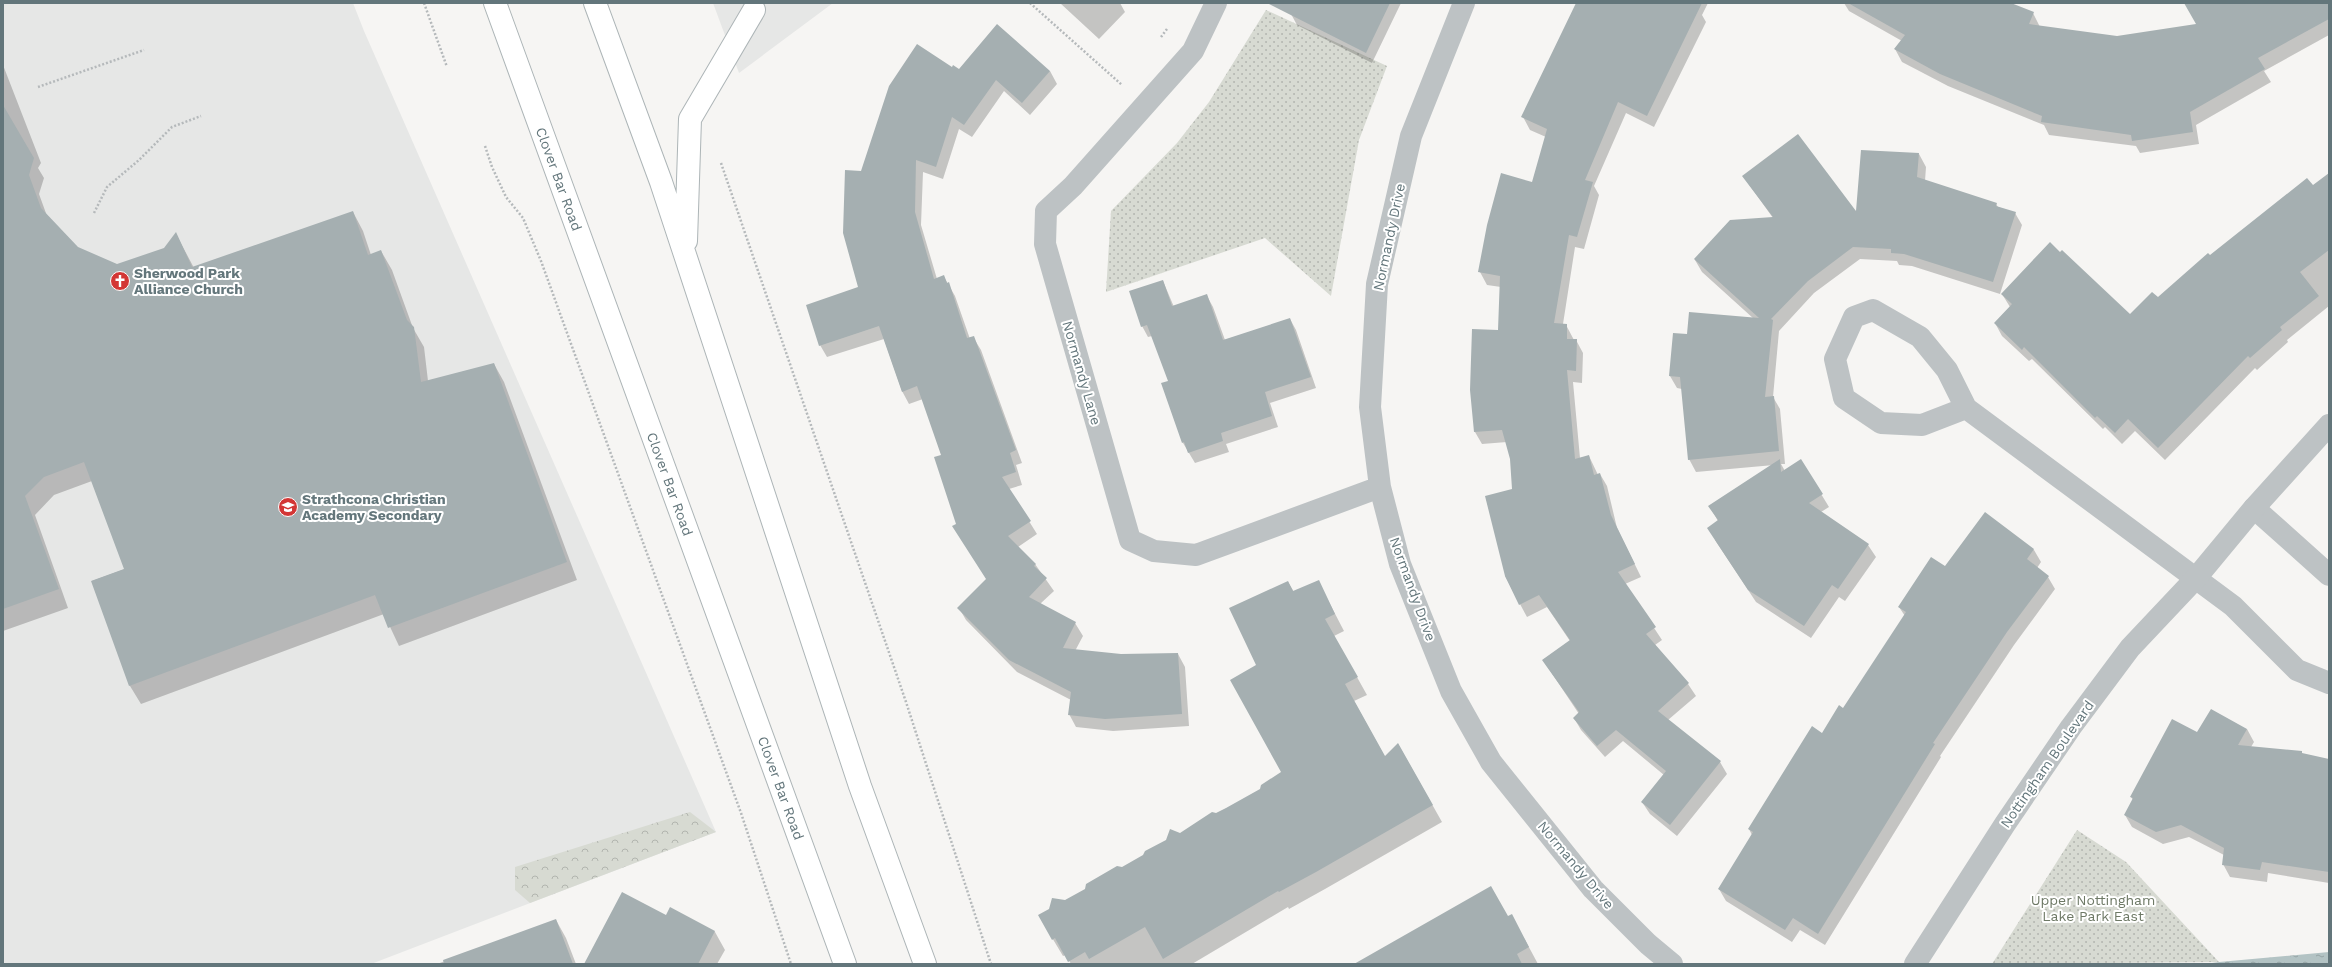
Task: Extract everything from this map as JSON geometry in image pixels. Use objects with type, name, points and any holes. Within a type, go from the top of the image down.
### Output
[{"type":"main road","name":"Clover Bar Road","points":[[495,3],[845,964]]},
{"type":"main road","points":[[595,3],[686,254],[860,786],[925,964]]},
{"type":"main road","points":[[686,254],[690,119],[754,10]]},
{"type":"street","name":"Normandy Lane","points":[[1216,3],[1193,51],[1073,186],[1046,211],[1045,244],[1130,540],[1154,551],[1196,555],[1380,487]]},
{"type":"street","name":"Normandy Drive","points":[[1464,3],[1411,136],[1377,284],[1370,407],[1380,487],[1400,564],[1451,691],[1491,762],[1593,889],[1648,944],[1672,964]]},
{"type":"street","points":[[1966,408],[1922,425],[1881,423],[1844,398],[1835,359],[1854,317],[1873,310],[1920,337],[1947,370],[1966,408],[2233,606],[2297,670],[2329,683]]},
{"type":"street","name":"Nottingham Boulevard","points":[[1915,964],[2005,824],[2071,727],[2130,648],[2196,578],[2254,508],[2329,425]]},
{"type":"street","points":[[2254,508],[2329,575]]},
{"type":"path","points":[[424,3],[447,67]]},
{"type":"path","points":[[1030,3],[1124,86]]},
{"type":"path","points":[[38,87],[144,50]]},
{"type":"path","points":[[94,213],[107,186],[139,160],[172,127],[201,116]]},
{"type":"path","points":[[485,146],[492,167],[506,198],[522,218],[541,261],[741,813],[791,964]]},
{"type":"path","points":[[720,159],[899,679],[991,964]]},
{"type":"shaded area","name":"Strathcona Christian Academy Secondary","points":[[3,3],[353,3],[716,832],[371,964],[3,964]]},
{"type":"shaded area","points":[[713,3],[833,3],[739,73]]},
{"type":"green space","points":[[1266,10],[1387,66],[1359,140],[1331,296],[1265,238],[1106,292],[1111,211],[1177,143],[1209,102]]},
{"type":"green space","points":[[690,812],[716,832],[530,903],[515,890],[515,867]]},
{"type":"green space","name":"Upper Nottingham Lake Park East","points":[[2077,830],[2126,862],[2219,962],[1992,964]]},
{"type":"water","points":[[2329,952],[2329,964],[2205,964],[2219,962]]},
{"type":"building","points":[[1267,3],[1390,3],[1366,53]]},
{"type":"building","points":[[1576,3],[1702,3],[1647,116],[1618,102],[1585,180],[1593,182],[1577,237],[1569,235],[1554,323],[1567,324],[1567,339],[1577,339],[1576,371],[1567,370],[1575,459],[1589,455],[1594,475],[1600,473],[1611,515],[1635,564],[1618,572],[1656,627],[1646,634],[1689,683],[1658,711],[1721,761],[1670,825],[1641,802],[1666,771],[1616,730],[1597,746],[1573,718],[1579,712],[1542,660],[1570,640],[1539,595],[1519,605],[1505,576],[1485,496],[1512,489],[1510,459],[1502,430],[1474,432],[1470,390],[1472,329],[1498,330],[1500,276],[1478,272],[1487,225],[1501,173],[1532,182],[1547,129],[1521,117]]},
{"type":"building","points":[[1848,3],[2011,3],[2034,12],[2029,24],[2117,36],[2196,24],[2184,3],[2329,3],[2329,19],[2258,58],[2265,69],[2190,112],[2193,132],[2132,141],[2131,135],[2041,122],[2042,116],[1940,74],[1894,49],[1905,35]]},
{"type":"building","points":[[997,24],[1050,71],[1022,103],[996,80],[964,125],[952,117],[936,167],[916,160],[915,212],[934,279],[944,275],[947,283],[949,282],[967,338],[974,336],[1016,450],[1010,453],[1016,472],[1002,477],[1031,521],[1008,536],[1036,564],[1034,566],[1047,578],[1029,597],[1076,622],[1063,648],[1121,654],[1178,653],[1182,714],[1105,719],[1068,715],[1071,692],[1009,660],[957,608],[986,579],[952,526],[956,524],[934,457],[941,455],[917,386],[902,392],[879,326],[819,346],[806,305],[858,287],[843,233],[845,170],[861,171],[889,86],[917,44],[952,67],[953,65],[959,69]]},
{"type":"building","name":"Strathcona Christian Academy Secondary","points":[[3,105],[34,158],[29,175],[41,208],[78,247],[117,264],[164,248],[176,232],[192,267],[353,211],[368,255],[381,250],[407,320],[414,327],[421,382],[494,363],[567,562],[388,628],[375,595],[129,686],[91,581],[124,569],[84,462],[44,477],[25,496],[59,589],[3,609]]},
{"type":"building","points":[[1798,134],[1856,211],[1861,150],[1919,153],[1917,177],[1997,203],[1996,206],[2016,212],[1993,282],[1904,254],[1891,253],[1891,249],[1853,247],[1808,281],[1771,319],[1773,320],[1765,397],[1774,396],[1779,451],[1688,460],[1680,377],[1669,376],[1673,333],[1687,334],[1689,312],[1759,318],[1694,259],[1730,220],[1773,217],[1742,176]]},
{"type":"building","points":[[2329,173],[2329,250],[2300,272],[2319,296],[2280,327],[2282,330],[2250,358],[2248,356],[2158,448],[2128,419],[2115,433],[2097,416],[2095,418],[2024,347],[2022,350],[1994,323],[2012,304],[2001,294],[2050,242],[2060,252],[2062,250],[2130,314],[2152,292],[2158,297],[2208,253],[2210,255],[2307,178],[2313,185]]},
{"type":"building","points":[[1163,280],[1172,306],[1207,294],[1223,340],[1290,318],[1311,377],[1265,392],[1272,416],[1221,433],[1223,441],[1188,453],[1184,442],[1182,443],[1161,383],[1168,381],[1147,325],[1141,327],[1129,291]]},
{"type":"building","points":[[1780,459],[1781,472],[1801,459],[1823,494],[1809,503],[1869,544],[1838,589],[1832,585],[1804,626],[1748,590],[1707,528],[1718,520],[1708,506]]},
{"type":"building","points":[[1985,512],[2034,549],[2027,559],[2049,576],[2007,632],[1933,743],[1935,744],[1818,934],[1793,918],[1785,930],[1718,889],[1753,832],[1748,829],[1812,726],[1822,733],[1839,705],[1843,708],[1906,612],[1898,607],[1931,557],[1945,566]]},
{"type":"building","points":[[1319,580],[1335,614],[1325,619],[1358,677],[1345,684],[1385,756],[1398,743],[1433,805],[1316,872],[1279,892],[1278,891],[1163,959],[1145,927],[1089,959],[1085,952],[1068,962],[1055,938],[1052,940],[1038,915],[1049,909],[1052,898],[1065,900],[1085,889],[1086,884],[1117,866],[1122,867],[1143,855],[1145,851],[1166,840],[1170,829],[1180,833],[1212,812],[1216,813],[1260,789],[1261,785],[1281,772],[1230,680],[1256,665],[1229,608],[1288,581],[1293,591]]},
{"type":"building","points":[[2211,709],[2247,729],[2238,745],[2302,751],[2302,753],[2329,759],[2329,872],[2262,862],[2260,870],[2222,865],[2224,848],[2181,825],[2156,832],[2124,815],[2133,798],[2130,797],[2172,719],[2197,732]]},
{"type":"building","points":[[1491,886],[1508,916],[1512,914],[1529,947],[1517,954],[1522,964],[1354,964]]},
{"type":"building","points":[[622,892],[666,915],[670,907],[715,931],[698,964],[584,964]]},
{"type":"building","points":[[556,919],[573,964],[444,964],[443,960]]},
{"type":"place","name":"Sherwood Park Alliance Church","points":[[120,281]]},
{"type":"place","name":"Strathcona Christian Academy Secondary","points":[[288,507]]}]
